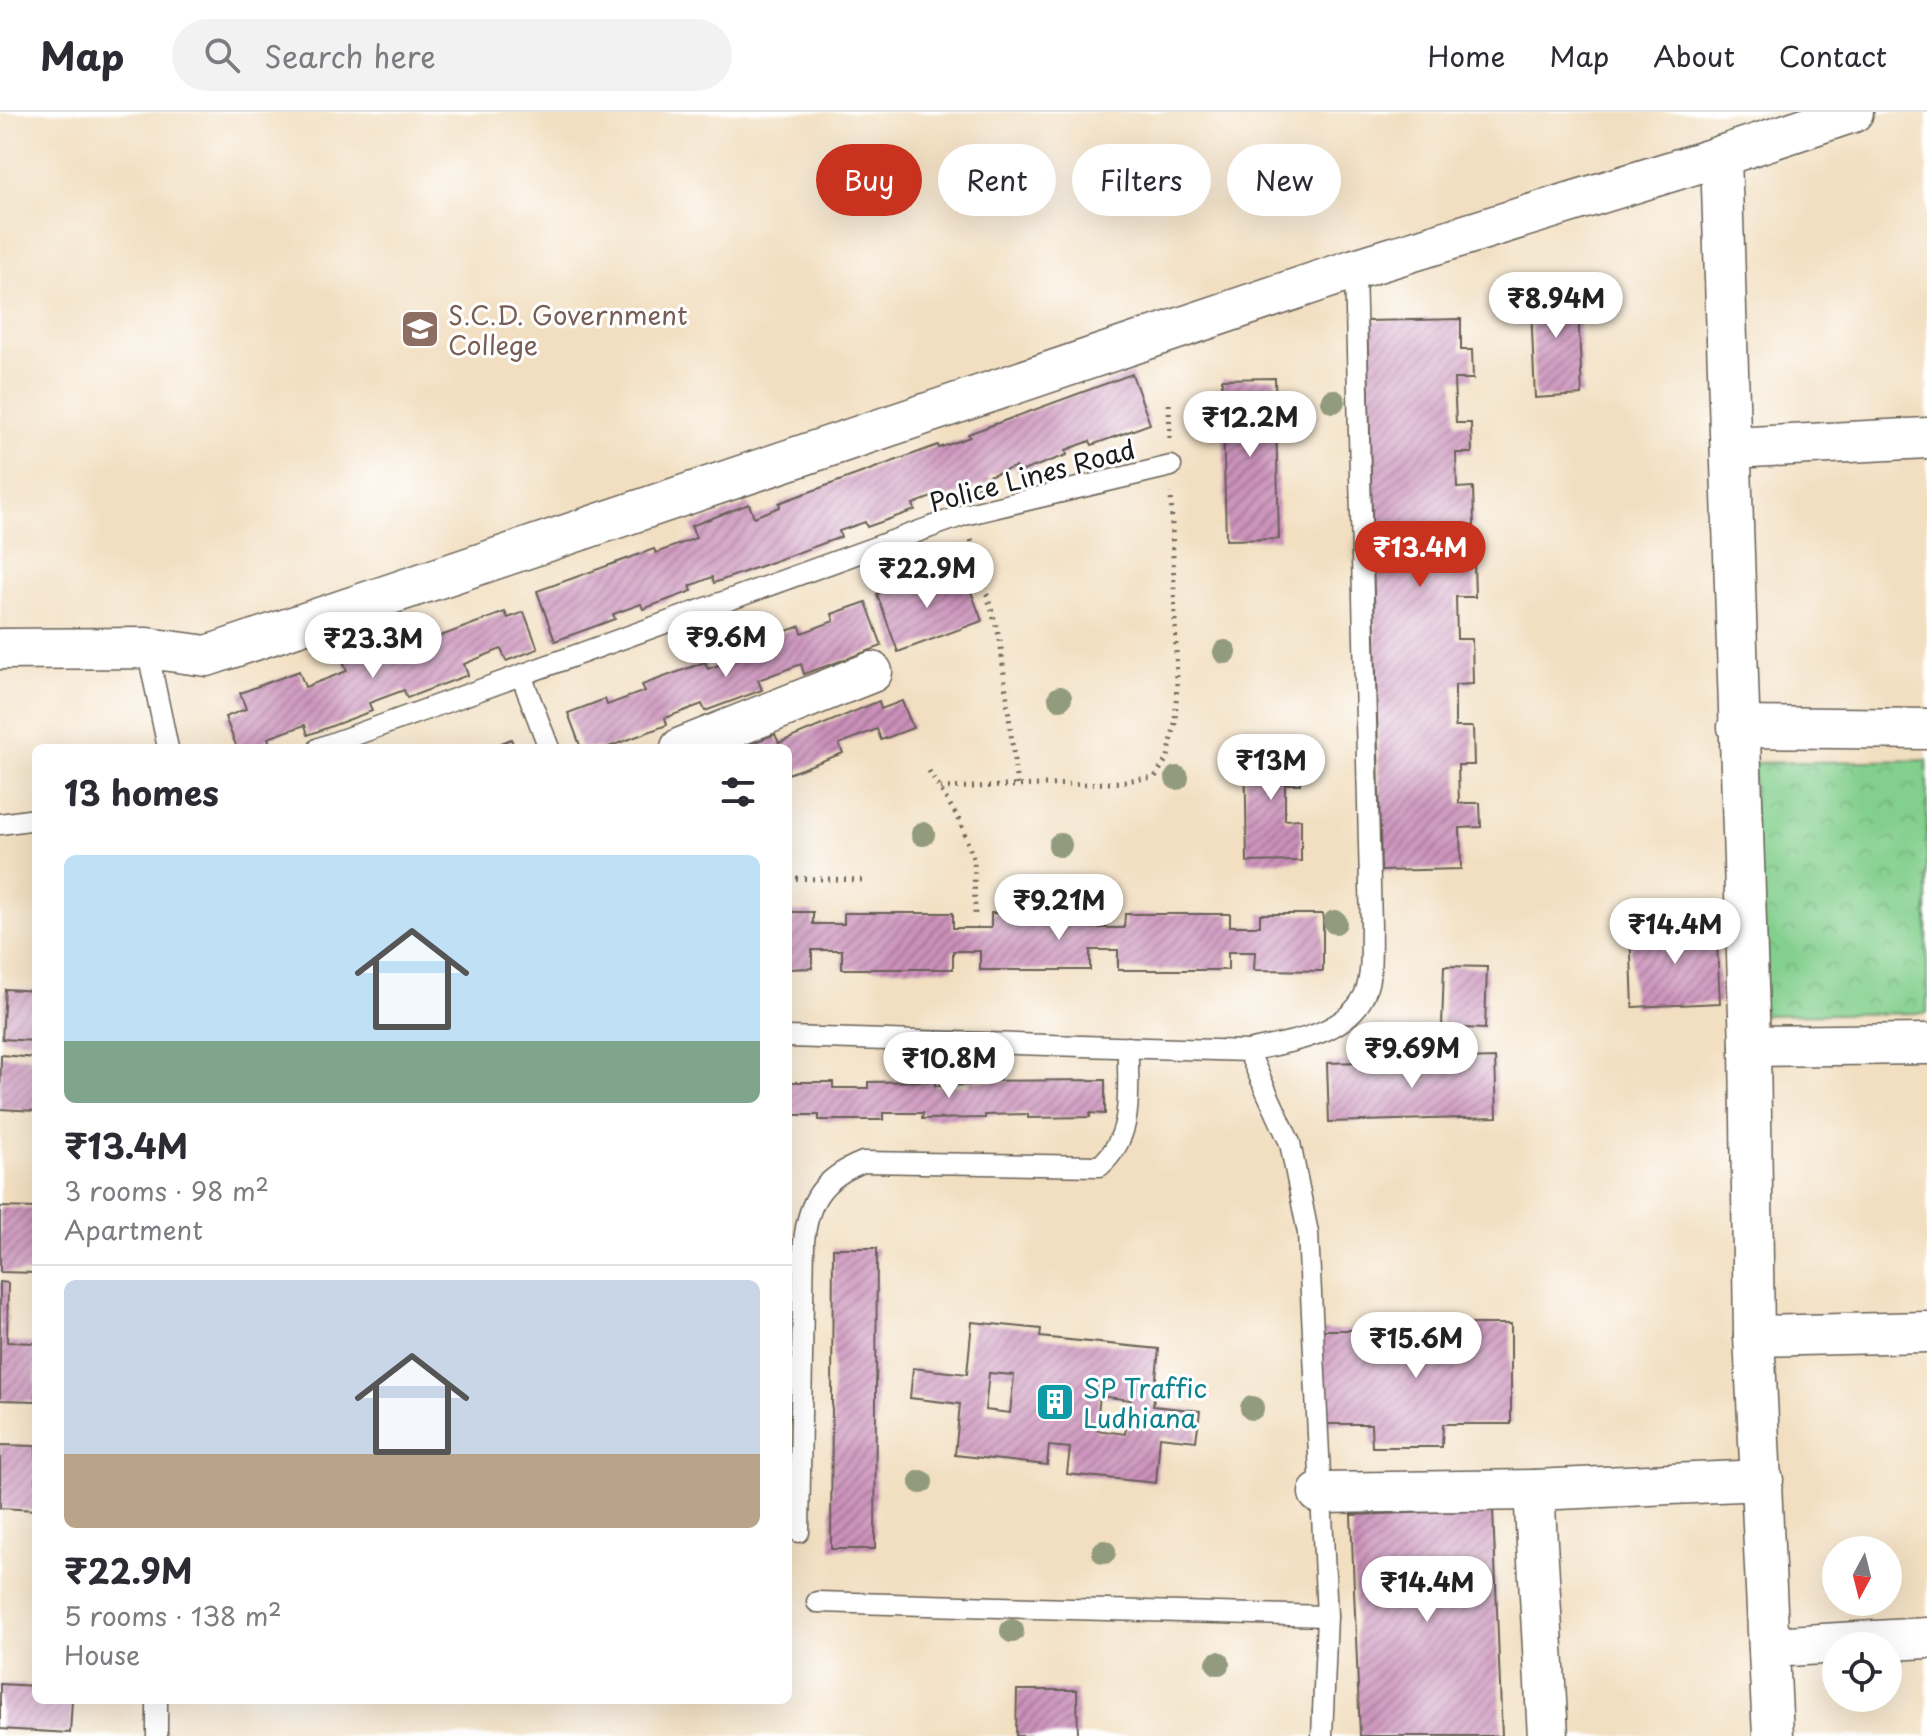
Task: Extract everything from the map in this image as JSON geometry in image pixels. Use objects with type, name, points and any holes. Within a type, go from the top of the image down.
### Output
[{"type":"street","points":[[0,649],[147,648],[207,656],[1355,269],[1853,112]]},
{"type":"street","points":[[1721,156],[1750,1046],[1754,1336],[1773,1736]]},
{"type":"street","points":[[1732,448],[1927,438]]},
{"type":"street","points":[[691,744],[872,672]]},
{"type":"street","points":[[1738,727],[1927,729]]},
{"type":"street","points":[[1750,1046],[1927,1044]]},
{"type":"street","points":[[1754,1336],[1927,1332]]},
{"type":"street","points":[[1319,1493],[1534,1490],[1763,1480]]},
{"type":"street","points":[[1534,1490],[1548,1736]]},
{"type":"street","points":[[1770,1647],[1927,1638]]},
{"type":"lane","points":[[792,1037],[1248,1051],[1291,1042],[1338,1026],[1362,1000],[1369,973],[1370,891],[1355,269]]},
{"type":"lane","name":"Police Lines Road","points":[[330,744],[964,515],[1171,466]]},
{"type":"lane","points":[[147,648],[167,744]]},
{"type":"lane","points":[[521,675],[547,744]]},
{"type":"lane","points":[[0,824],[32,820]]},
{"type":"lane","points":[[799,1532],[804,1242],[808,1217],[825,1185],[839,1172],[863,1162],[1100,1166],[1117,1148],[1125,1132],[1128,1047]]},
{"type":"lane","points":[[1248,1051],[1290,1143],[1308,1233],[1327,1616],[1322,1736]]},
{"type":"lane","points":[[817,1602],[1327,1616]]},
{"type":"lane","points":[[157,1704],[157,1736]]},
{"type":"path","points":[[940,788],[1110,783],[1155,777],[1168,757],[1175,723],[1177,682],[1169,404]]},
{"type":"path","points":[[964,515],[1000,639],[1017,786]]},
{"type":"path","points":[[929,771],[960,821],[974,861],[975,916]]},
{"type":"path","points":[[792,878],[864,880]]},
{"type":"green space","points":[[1927,760],[1927,1013],[1757,1015],[1753,763]]},
{"type":"building","points":[[1577,283],[1582,395],[1535,398],[1530,285]]},
{"type":"building","points":[[1461,319],[1461,350],[1472,350],[1473,379],[1454,379],[1456,423],[1471,423],[1472,453],[1456,453],[1457,488],[1473,487],[1474,526],[1456,526],[1457,563],[1474,562],[1475,597],[1456,597],[1457,639],[1472,639],[1473,684],[1455,685],[1455,727],[1473,727],[1474,765],[1458,765],[1459,803],[1480,803],[1481,827],[1460,828],[1461,869],[1381,871],[1367,321]]},
{"type":"building","points":[[1132,374],[1150,424],[1092,445],[1090,441],[1066,450],[1067,455],[1017,473],[1015,467],[988,476],[990,482],[939,501],[937,495],[913,504],[915,510],[867,527],[865,522],[839,531],[841,537],[714,583],[712,577],[690,586],[692,591],[643,609],[641,604],[613,614],[615,619],[555,641],[537,591],[654,549],[656,553],[696,538],[691,526],[749,504],[754,517],[780,507],[779,503],[938,445],[939,448],[970,437],[968,434]]},
{"type":"building","points":[[1275,378],[1279,539],[1226,540],[1222,379]]},
{"type":"building","points":[[939,571],[945,589],[967,581],[982,621],[898,652],[877,594]]},
{"type":"building","points":[[866,602],[882,646],[804,674],[801,664],[758,680],[762,690],[705,711],[702,704],[665,718],[667,725],[617,744],[580,744],[568,713],[605,699],[607,705],[645,691],[642,685],[705,662],[708,669],[738,658],[735,650],[800,626],[802,633],[834,621],[832,614]]},
{"type":"building","points":[[505,612],[508,618],[524,612],[538,649],[506,661],[501,649],[464,664],[468,675],[407,698],[404,690],[369,703],[372,711],[308,735],[305,725],[268,738],[270,744],[235,744],[225,717],[246,709],[240,693],[299,671],[305,687],[347,671],[340,653],[391,634],[398,652]]},
{"type":"building","points":[[879,701],[881,709],[902,701],[913,728],[881,740],[877,729],[839,744],[843,753],[792,772],[792,744],[750,744],[775,734],[779,743]]},
{"type":"building","points":[[1300,743],[1300,784],[1285,784],[1285,820],[1301,819],[1301,861],[1247,862],[1245,744]]},
{"type":"building","points":[[792,912],[813,912],[813,924],[844,924],[844,913],[953,913],[953,928],[991,928],[991,913],[1091,914],[1091,928],[1124,928],[1125,914],[1230,914],[1230,926],[1260,926],[1260,914],[1323,914],[1323,971],[1254,970],[1255,952],[1228,952],[1228,970],[1118,970],[1118,950],[1090,950],[1090,970],[980,970],[980,951],[953,951],[953,969],[842,969],[842,950],[812,950],[812,968],[792,969]]},
{"type":"building","points":[[1716,924],[1720,1003],[1633,1007],[1630,928]]},
{"type":"building","points":[[1444,966],[1487,967],[1485,1029],[1442,1027]]},
{"type":"building","points":[[5,989],[32,991],[32,1041],[2,1039]]},
{"type":"building","points":[[1,1055],[32,1058],[32,1111],[0,1109]]},
{"type":"building","points":[[1495,1058],[1497,1117],[1329,1122],[1327,1063]]},
{"type":"building","points":[[1105,1080],[1105,1114],[1090,1113],[1090,1117],[1028,1118],[1028,1114],[922,1119],[923,1113],[883,1113],[883,1120],[819,1120],[819,1115],[792,1115],[792,1082],[833,1082],[833,1088],[868,1088],[868,1082],[935,1081],[935,1086],[969,1085],[969,1081]]},
{"type":"building","points":[[0,1207],[32,1208],[32,1273],[0,1272]]},
{"type":"building","points":[[833,1248],[877,1248],[875,1549],[831,1549]]},
{"type":"building","points":[[0,1282],[8,1283],[7,1342],[32,1343],[32,1401],[0,1400]]},
{"type":"building","name":"SP Traffic Ludhiana","points":[[972,1322],[1041,1329],[1040,1337],[1159,1349],[1153,1406],[1200,1411],[1196,1441],[1160,1437],[1156,1483],[1067,1474],[1070,1448],[1049,1446],[1047,1465],[955,1455],[960,1404],[910,1398],[913,1368],[967,1374]],"holes":[[[989,1373],[1014,1375],[1010,1413],[985,1410]],[[1100,1396],[1131,1400],[1125,1434],[1096,1430]]]},
{"type":"building","points":[[1374,1323],[1442,1323],[1442,1341],[1454,1341],[1454,1324],[1511,1324],[1511,1424],[1443,1424],[1442,1447],[1372,1447],[1371,1424],[1320,1424],[1320,1330],[1374,1330]]},
{"type":"building","points":[[0,1445],[32,1446],[32,1510],[0,1508]]},
{"type":"building","points":[[1493,1510],[1502,1736],[1360,1736],[1351,1515]]},
{"type":"building","points":[[0,1684],[32,1686],[32,1704],[72,1704],[70,1733],[0,1729]]},
{"type":"building","points":[[1017,1690],[1077,1690],[1078,1736],[1016,1736]]},
{"type":"place","name":"S.C.D. Government College","points":[[420,329]]},
{"type":"place","name":"SP Traffic Ludhiana","points":[[1055,1402]]}]
